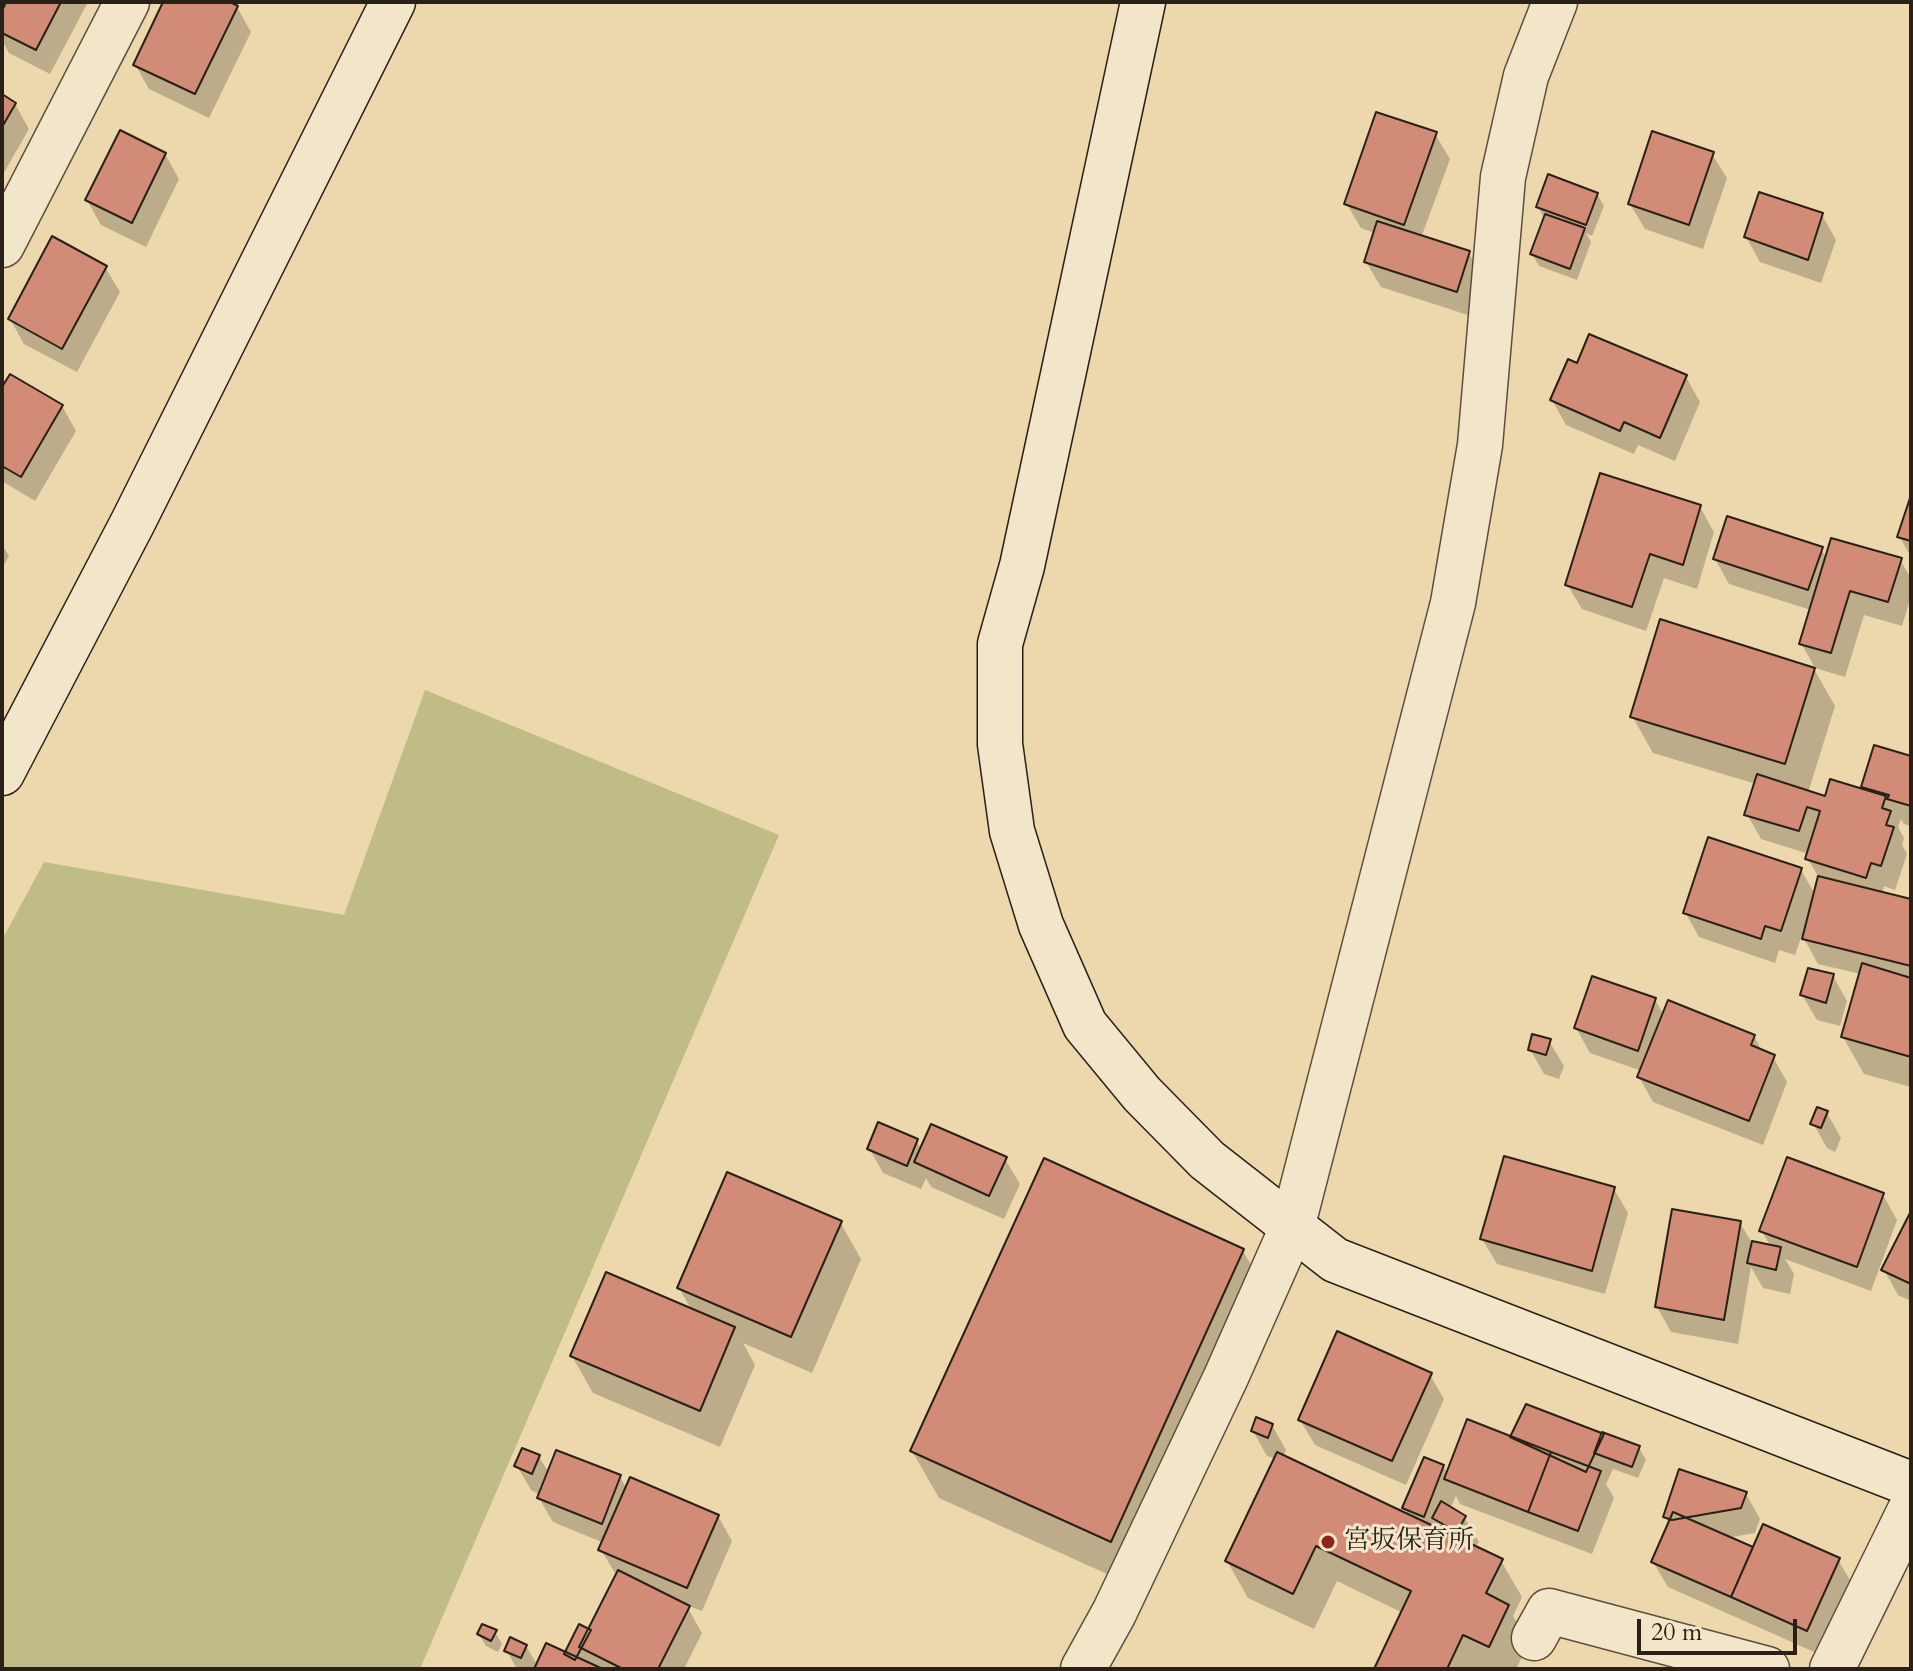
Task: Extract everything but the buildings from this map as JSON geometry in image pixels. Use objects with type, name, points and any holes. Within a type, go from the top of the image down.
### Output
[{"type":"street","points":[[2,245],[127,2]]},
{"type":"street","points":[[2,773],[140,508],[393,2]]},
{"type":"street","points":[[1143,2],[1026,551],[1000,644],[1000,744],[1012,831],[1041,925],[1085,1025],[1142,1094],[1207,1160],[1335,1260],[1911,1484]]},
{"type":"street","points":[[1083,1669],[1114,1613],[1226,1377],[1292,1228],[1453,603],[1480,445],[1503,177],[1526,76],[1555,2]]},
{"type":"street","points":[[1832,1669],[1911,1508]]},
{"type":"street","points":[[1534,1638],[1549,1611],[1767,1669]]},
{"type":"shaded area","points":[[425,690],[779,835],[420,1669],[2,1669],[2,940],[44,862],[344,915]]},
{"type":"place","name":"宮坂保育所","points":[[1328,1542]]}]
